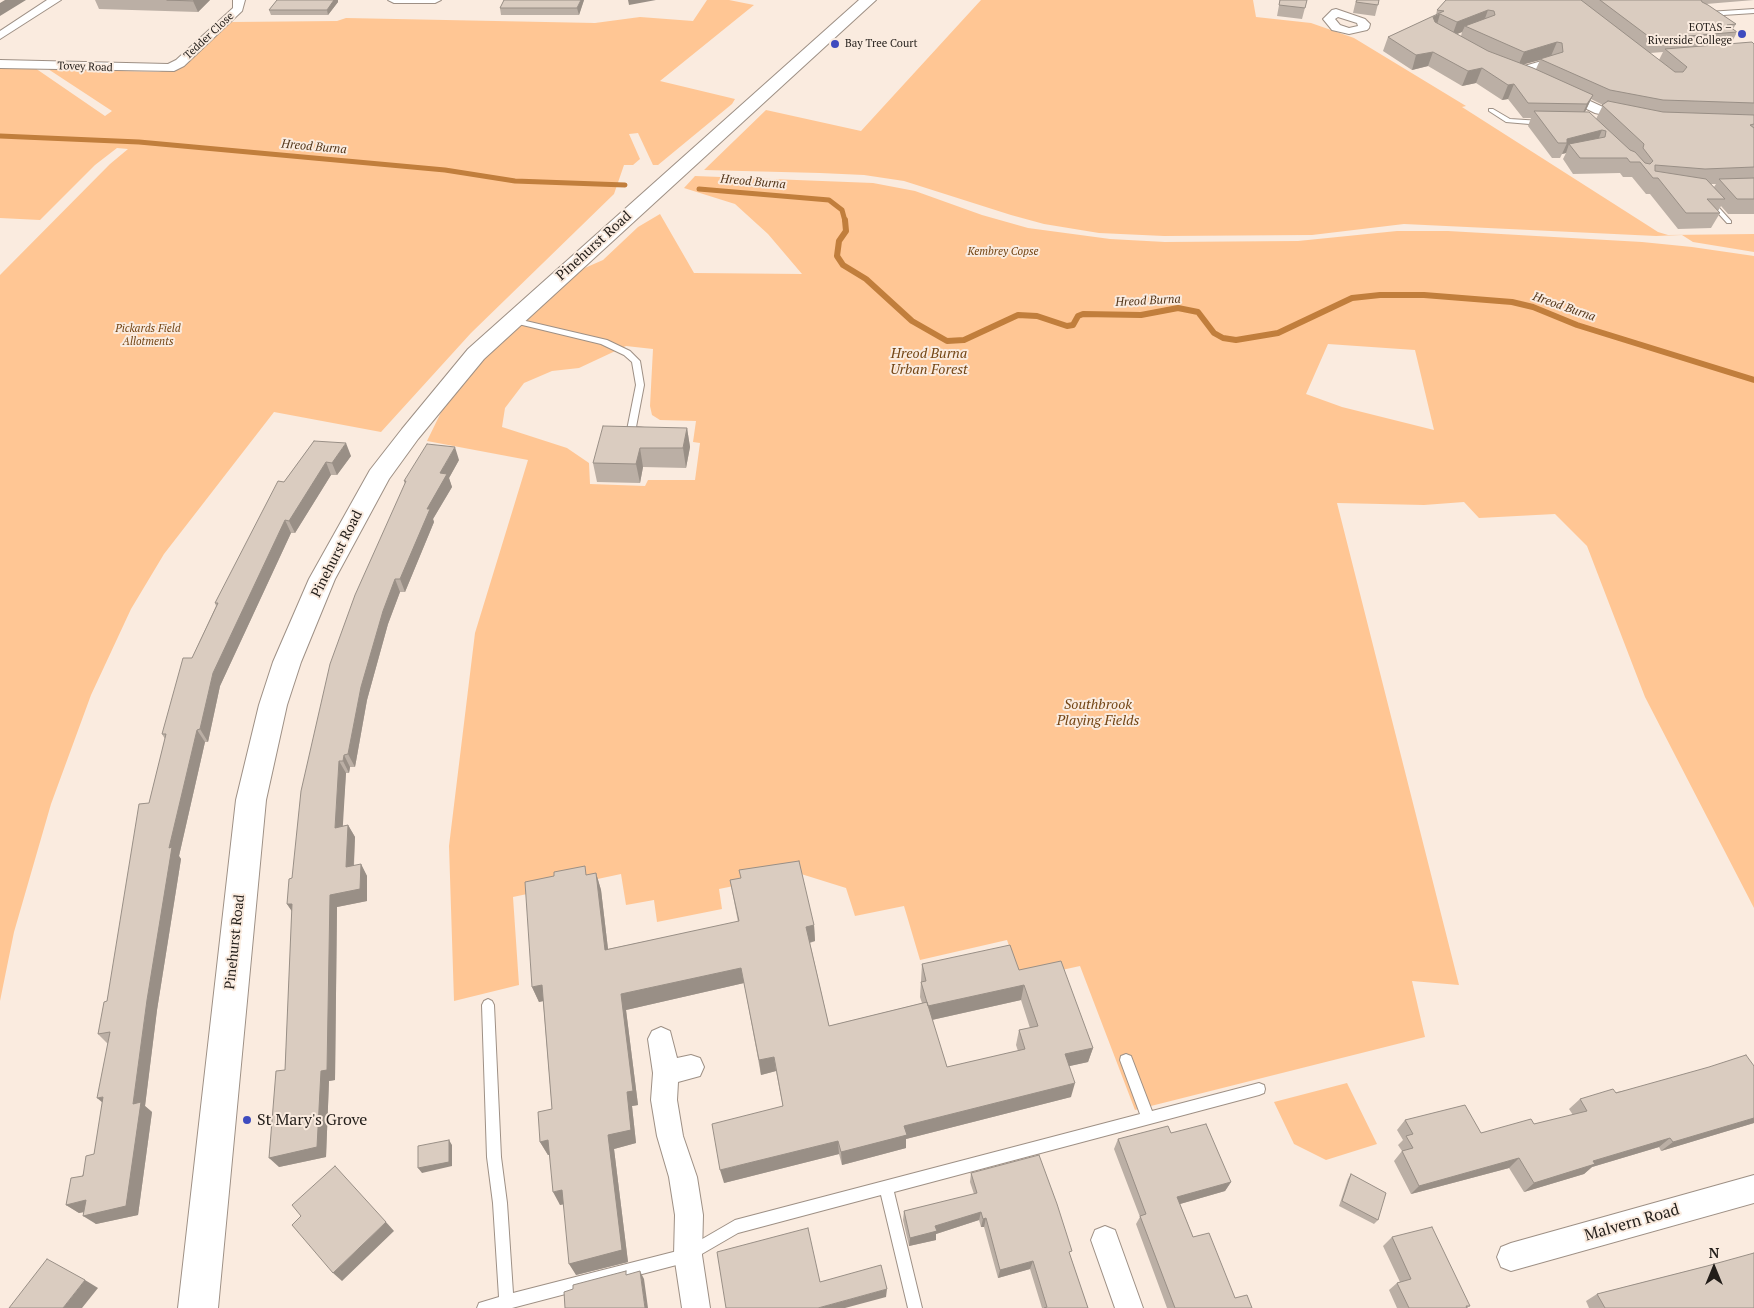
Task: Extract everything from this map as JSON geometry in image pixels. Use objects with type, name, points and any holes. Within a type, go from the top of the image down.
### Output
[{"type":"street","points":[[0,36],[55,0]]},
{"type":"street","name":"Tedder Close","points":[[170,68],[180,63],[238,9],[239,0]]},
{"type":"street","points":[[394,0],[435,0]]},
{"type":"street","name":"Pinehurst Road","points":[[198,1308],[250,810],[279,688],[304,620],[322,580],[380,476],[444,392],[476,354],[868,0]]},
{"type":"street","points":[[1518,72],[1552,62]]},
{"type":"street","name":"Tovey Road","points":[[0,64],[170,68]]},
{"type":"street","points":[[1504,67],[1537,80]]},
{"type":"street","points":[[1552,87],[1599,110],[1644,120]]},
{"type":"street","points":[[1587,119],[1599,110]]},
{"type":"street","points":[[661,1039],[666,1073],[664,1100],[670,1136],[684,1177],[689,1215],[688,1256],[696,1308]]},
{"type":"street","points":[[666,1073],[691,1067]]},
{"type":"street","name":"Malvern Road","points":[[1511,1257],[1754,1189]]},
{"type":"street","points":[[1105,1240],[1129,1308]]},
{"type":"lane","points":[[1699,15],[1754,11]]},
{"type":"lane","points":[[1491,110],[1508,121],[1550,123]]},
{"type":"lane","points":[[1707,191],[1728,222]]},
{"type":"lane","points":[[514,320],[604,342],[627,353],[636,361],[640,385],[631,430],[651,430]]},
{"type":"lane","points":[[488,1005],[494,1157],[500,1203],[506,1302]]},
{"type":"lane","points":[[1126,1060],[1148,1118]]},
{"type":"lane","points":[[484,1308],[688,1256],[735,1227],[1259,1089]]},
{"type":"lane","points":[[886,1188],[915,1308]]},
{"type":"green space","name":"Pickards Field Allotments","points":[[707,0],[729,0],[754,5],[660,81],[735,99],[732,104],[658,165],[653,165],[638,133],[629,134],[640,159],[633,165],[624,165],[614,194],[471,333],[381,432],[274,412],[164,554],[131,609],[91,695],[51,804],[14,932],[0,1001],[0,275],[110,164],[128,149],[117,148],[95,165],[40,220],[0,218],[0,67],[35,68],[105,116],[112,111],[48,69],[159,72],[166,70],[228,23],[233,22],[337,21],[346,18],[595,23],[640,17],[693,21]]},
{"type":"green space","points":[[981,0],[1253,0],[1256,17],[1311,23],[1354,38],[1466,106],[1462,107],[1658,232],[1668,235],[1754,234],[1754,252],[1693,242],[1682,235],[1656,236],[1404,224],[1312,235],[1164,236],[1099,233],[1044,224],[904,181],[864,175],[704,170],[766,110],[861,131]]},
{"type":"green space","points":[[695,176],[873,183],[915,191],[982,215],[1028,228],[1110,239],[1165,242],[1298,241],[1397,231],[1448,231],[1642,242],[1754,256],[1754,908],[1645,697],[1587,546],[1555,514],[1479,518],[1464,502],[1424,505],[1337,503],[1459,985],[1412,981],[1425,1037],[1135,1110],[1080,966],[1021,979],[1007,940],[920,960],[904,906],[855,916],[846,888],[798,873],[719,889],[722,909],[657,922],[654,900],[626,905],[621,874],[513,897],[519,985],[454,1001],[449,846],[475,633],[528,460],[427,441],[448,398],[494,348],[532,316],[571,274],[603,260],[638,227],[660,214],[694,273],[802,274],[768,234],[735,204],[684,188]],"holes":[[[1328,344],[1415,350],[1434,430],[1342,407],[1306,394]],[[626,346],[653,349],[650,406],[652,415],[660,420],[696,421],[693,442],[700,443],[695,480],[648,480],[645,486],[590,484],[589,463],[567,448],[502,427],[505,408],[524,383],[552,371],[579,368]]]},
{"type":"green space","points":[[1347,1083],[1377,1144],[1326,1160],[1294,1144],[1274,1102]]},
{"type":"building","points":[[277,0],[334,0],[327,10],[269,10]]},
{"type":"building","points":[[504,0],[581,0],[577,8],[500,8]]},
{"type":"building","points":[[1280,0],[1307,0],[1305,8],[1279,5]]},
{"type":"building","points":[[1357,0],[1379,0],[1378,5],[1356,2]]},
{"type":"building","points":[[1446,0],[1581,0],[1675,72],[1683,72],[1687,67],[1665,49],[1752,42],[1754,44],[1754,103],[1663,100],[1610,90],[1540,59],[1563,52],[1562,43],[1557,42],[1524,52],[1465,26],[1495,15],[1494,11],[1488,10],[1457,22],[1440,14],[1433,17],[1435,22],[1488,51],[1533,68],[1593,95],[1587,104],[1528,103],[1514,84],[1508,85],[1482,68],[1468,71],[1433,52],[1416,55],[1388,37],[1444,11],[1437,10]]},
{"type":"building","points":[[1600,0],[1701,0],[1736,24],[1727,25],[1737,32],[1652,39]]},
{"type":"building","points":[[1608,101],[1663,112],[1754,115],[1754,124],[1750,125],[1754,128],[1754,167],[1705,169],[1655,165],[1655,171],[1706,179],[1725,199],[1707,199],[1720,213],[1686,213],[1658,178],[1653,178],[1640,162],[1630,162],[1627,158],[1580,158],[1569,144],[1605,137],[1606,131],[1602,130],[1567,139],[1567,143],[1558,143],[1534,111],[1589,112],[1645,163],[1650,164],[1653,161],[1643,148],[1644,144],[1602,105]]},
{"type":"building","points":[[1754,178],[1754,199],[1737,199],[1719,179]]},
{"type":"building","points":[[603,426],[687,428],[683,448],[640,448],[636,464],[593,463]]},
{"type":"building","points":[[314,441],[346,443],[332,463],[326,462],[289,521],[285,520],[213,673],[200,729],[197,730],[169,848],[172,847],[147,1000],[133,1104],[141,1102],[126,1206],[83,1216],[86,1200],[66,1205],[71,1178],[83,1176],[86,1156],[94,1154],[103,1097],[97,1098],[110,1032],[98,1034],[104,1002],[107,1001],[139,804],[149,803],[166,734],[162,734],[183,658],[192,658],[218,603],[215,603],[278,481],[284,482]]},
{"type":"building","points":[[427,444],[455,447],[440,473],[447,474],[427,509],[430,509],[400,579],[395,579],[383,611],[361,687],[348,754],[344,755],[343,761],[339,761],[335,828],[348,825],[346,867],[361,864],[360,889],[330,895],[327,1070],[321,1071],[317,1147],[269,1158],[276,1071],[285,1070],[292,904],[287,904],[289,879],[292,878],[301,791],[330,664],[355,595],[406,481],[404,481]]},
{"type":"building","points":[[799,861],[814,925],[806,927],[829,1026],[927,1002],[921,982],[926,981],[922,964],[1010,945],[1019,970],[1061,961],[1093,1048],[1065,1054],[1075,1083],[904,1126],[907,1135],[841,1152],[838,1141],[720,1170],[712,1124],[783,1106],[774,1057],[759,1060],[741,968],[621,994],[633,1091],[627,1092],[631,1130],[608,1135],[622,1250],[569,1264],[562,1190],[553,1192],[548,1140],[540,1142],[538,1112],[552,1109],[542,985],[532,987],[525,882],[554,876],[554,872],[585,866],[586,875],[596,873],[605,950],[739,921],[730,880],[741,878],[739,870]],"holes":[[[1024,985],[1038,1026],[1019,1030],[1025,1049],[947,1067],[928,1006]]]},
{"type":"building","points":[[1746,1055],[1754,1066],[1754,1118],[1673,1142],[1670,1138],[1593,1161],[1595,1164],[1534,1183],[1519,1158],[1419,1186],[1402,1151],[1413,1148],[1406,1136],[1413,1134],[1405,1120],[1465,1105],[1481,1133],[1531,1119],[1534,1124],[1587,1111],[1580,1099],[1613,1089],[1616,1093]]},
{"type":"building","points":[[1206,1124],[1231,1182],[1177,1197],[1193,1237],[1209,1233],[1235,1298],[1247,1295],[1252,1308],[1175,1308],[1140,1216],[1146,1214],[1118,1139],[1168,1126],[1171,1133]]},
{"type":"building","points":[[449,1140],[449,1162],[418,1168],[418,1146]]},
{"type":"building","points":[[1039,1155],[1057,1204],[1072,1251],[1069,1252],[1088,1308],[1044,1308],[1047,1307],[1033,1261],[1000,1270],[986,1218],[983,1219],[981,1212],[935,1226],[937,1231],[910,1238],[904,1211],[977,1193],[971,1173]]},
{"type":"building","points":[[335,1166],[386,1222],[333,1273],[292,1225],[301,1216],[292,1205]]},
{"type":"building","points":[[1351,1174],[1386,1193],[1378,1220],[1342,1201]]},
{"type":"building","points":[[1432,1227],[1470,1306],[1466,1306],[1467,1308],[1409,1308],[1397,1283],[1411,1279],[1392,1237]]},
{"type":"building","points":[[808,1228],[820,1282],[881,1265],[887,1289],[818,1308],[726,1308],[717,1252]]},
{"type":"building","points":[[1754,1253],[1754,1308],[1605,1308],[1597,1294],[1707,1266]]},
{"type":"building","points":[[47,1259],[85,1280],[63,1308],[9,1308]]},
{"type":"building","points":[[626,1271],[626,1275],[640,1271],[645,1308],[565,1308],[564,1292],[573,1289],[573,1285]]},
{"type":"waterway","name":"Hreod Burna","points":[[0,136],[139,142],[445,170],[515,181],[625,185]]},
{"type":"waterway","name":"Hreod Burna","points":[[699,189],[829,200],[842,210],[845,221]]},
{"type":"waterway","name":"Hreod Burna","points":[[845,220],[846,231],[839,241],[837,256],[843,265],[866,279],[912,321],[947,341],[964,340],[1018,315],[1037,316],[1067,326],[1073,325],[1078,316],[1083,314],[1141,315],[1178,308],[1198,312],[1214,333],[1223,338],[1236,340],[1278,333],[1352,298],[1380,295],[1424,295],[1512,302],[1533,307],[1577,325],[1754,380]]},
{"type":"place","name":"EOTAS – Riverside College","points":[[1742,34]]},
{"type":"place","name":"Bay Tree Court","points":[[835,44]]},
{"type":"place","name":"St Mary's Grove","points":[[247,1120]]},
{"type":"park label","name":"Kembrey Copse","points":[[1003,252]]},
{"type":"park label","name":"Hreod Burna Urban Forest","points":[[929,362]]},
{"type":"park label","name":"Southbrook Playing Fields","points":[[1098,714]]}]
